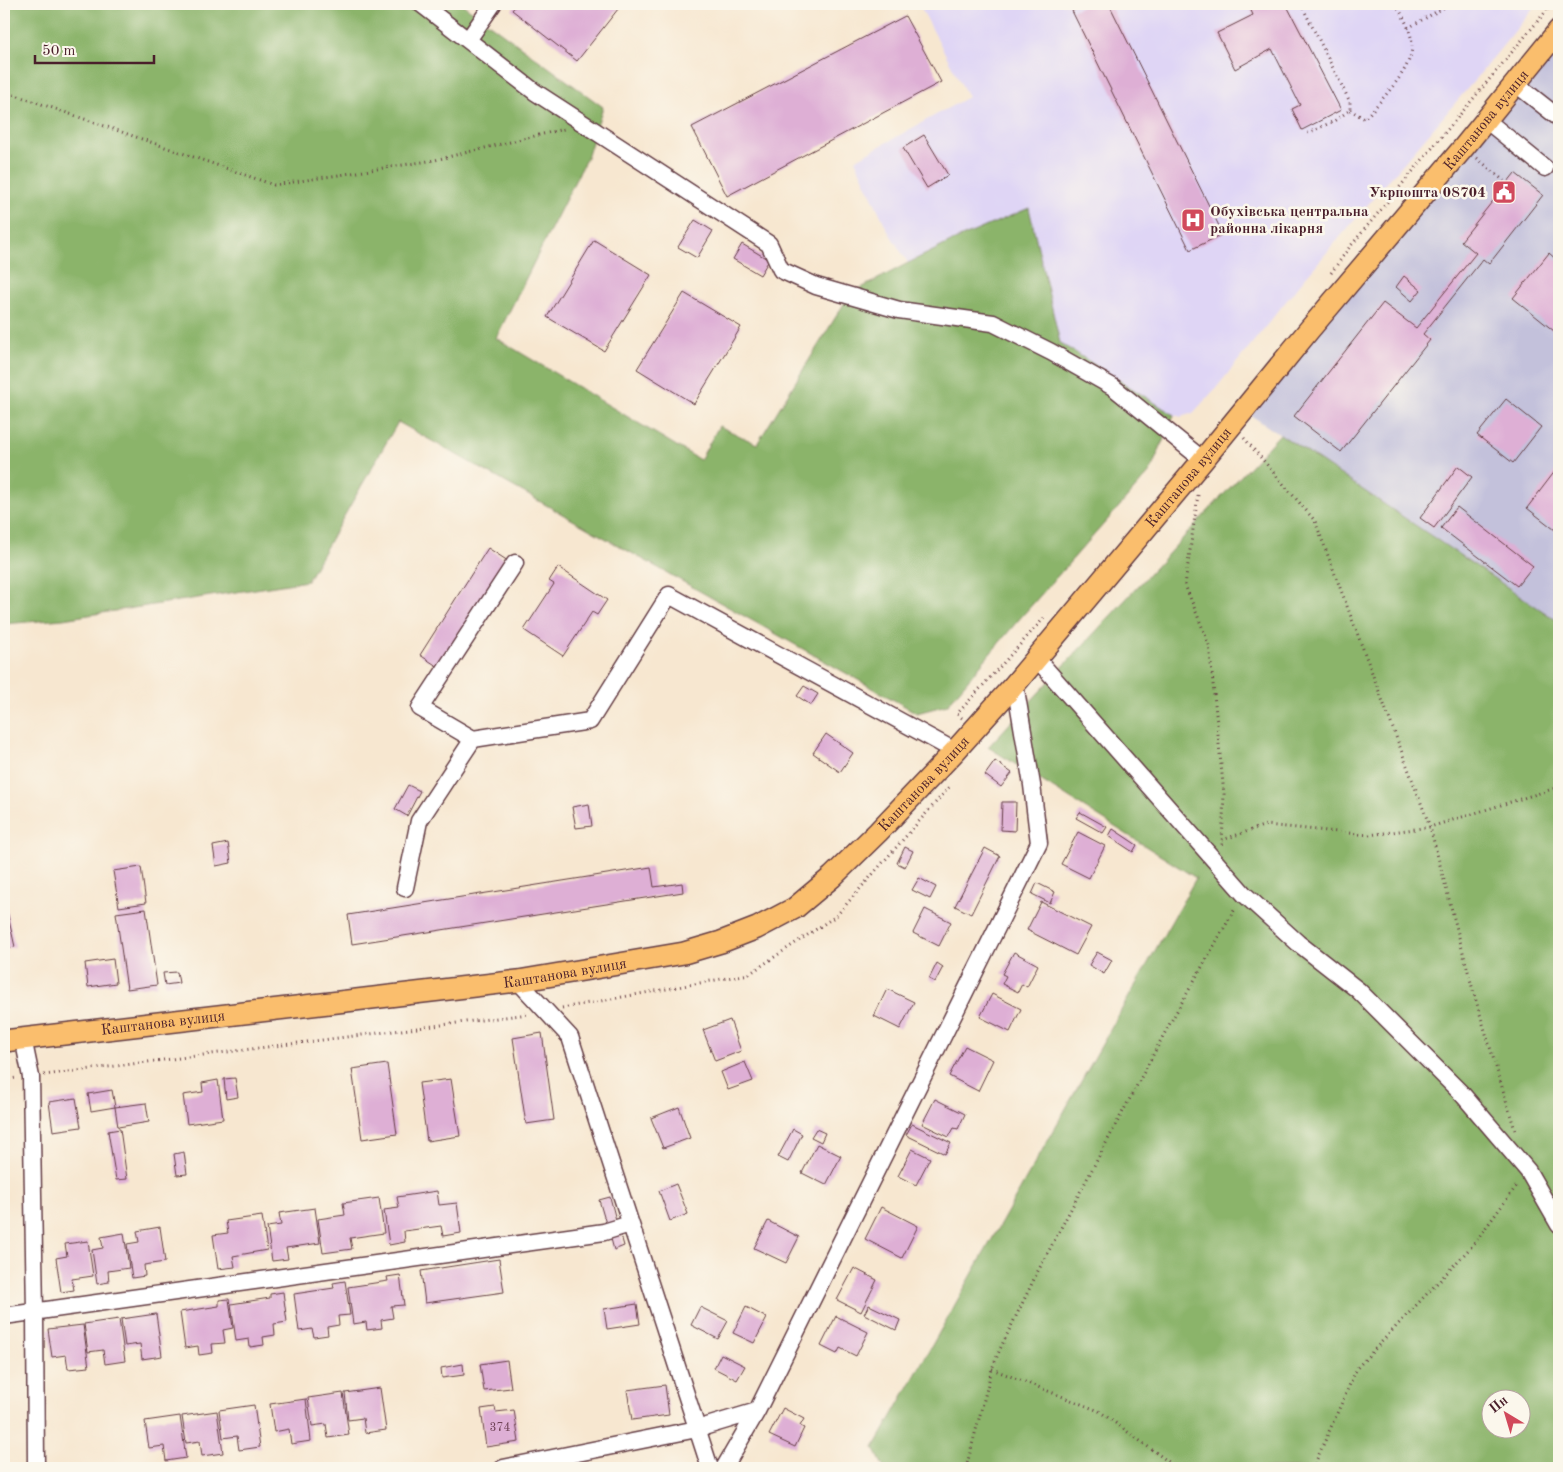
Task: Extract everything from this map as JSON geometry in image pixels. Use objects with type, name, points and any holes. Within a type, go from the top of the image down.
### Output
[{"type":"main road","name":"Каштанова вулиця","points":[[14,1039],[518,981],[684,953],[721,942],[765,924],[794,908],[825,883],[909,800],[1015,684],[1559,30]]},
{"type":"street","points":[[421,4],[535,92],[769,244],[781,270],[816,286],[899,310],[993,323],[1051,352],[1113,387],[1203,460]]},
{"type":"street","points":[[468,40],[493,4]]},
{"type":"street","points":[[1516,84],[1559,118]]},
{"type":"street","points":[[1486,120],[1545,168]]},
{"type":"street","points":[[514,563],[420,708],[473,739],[590,721],[669,595],[954,751]]},
{"type":"street","points":[[1037,658],[1244,894],[1298,943],[1358,990],[1463,1095],[1528,1172],[1559,1225]]},
{"type":"street","points":[[724,1468],[757,1411],[1039,843],[1032,785],[1015,684]]},
{"type":"street","points":[[405,888],[420,820],[473,739]]},
{"type":"street","points":[[518,981],[570,1037],[710,1468]]},
{"type":"street","points":[[14,1039],[31,1076],[36,1468]]},
{"type":"street","points":[[4,1316],[604,1232],[630,1224]]},
{"type":"street","points":[[503,1468],[697,1429],[757,1411]]},
{"type":"path","points":[[1301,4],[1350,102],[1350,110]]},
{"type":"path","points":[[1350,110],[1365,118],[1404,71],[1411,58],[1412,43],[1408,28],[1396,4]]},
{"type":"path","points":[[1408,28],[1450,4]]},
{"type":"path","points":[[4,91],[274,185],[435,160],[585,124]]},
{"type":"path","points":[[1308,132],[1334,121],[1350,110]]},
{"type":"path","points":[[1232,424],[1315,521],[1430,827],[1474,994],[1516,1134]]},
{"type":"path","points":[[1199,489],[1185,585],[1209,644],[1224,794],[1222,868]]},
{"type":"path","points":[[1222,840],[1266,826],[1368,835],[1430,827],[1559,787]]},
{"type":"path","points":[[966,1468],[992,1369],[1042,1262],[1169,1025],[1244,894]]},
{"type":"path","points":[[1314,1468],[1358,1368],[1473,1245],[1528,1172]]},
{"type":"path","points":[[992,1369],[1099,1411],[1177,1468]]},
{"type":"shaded area","name":"Обухівська центральна районна лікарня","points":[[919,4],[1537,4],[1474,81],[1304,279],[1217,387],[1193,413],[1182,417],[1174,415],[1060,343],[1029,208],[957,239],[908,263],[888,231],[855,160],[968,97]]},
{"type":"shaded area","points":[[1559,30],[1559,622],[1243,410]]},
{"type":"green space","points":[[4,4],[462,4],[603,107],[588,155],[496,338],[700,460],[719,426],[757,444],[850,294],[957,239],[1029,208],[1060,343],[1174,415],[1150,472],[1015,624],[947,705],[917,713],[398,422],[307,581],[63,619],[4,624]]},
{"type":"green space","points":[[1280,434],[1559,622],[1559,1468],[884,1468],[874,1448],[1196,878],[988,747]]},
{"type":"building","points":[[517,4],[622,4],[577,61],[512,10]]},
{"type":"building","points":[[1086,4],[1109,4],[1223,234],[1190,250],[1072,11]]},
{"type":"building","points":[[1248,4],[1286,4],[1341,110],[1302,130],[1292,109],[1300,105],[1272,49],[1235,69],[1217,33],[1253,15]]},
{"type":"building","points":[[905,16],[941,82],[727,196],[692,127]]},
{"type":"building","points":[[924,135],[948,175],[927,188],[903,148]]},
{"type":"building","points":[[1515,173],[1543,195],[1489,264],[1483,259],[1423,334],[1430,340],[1341,452],[1294,416],[1383,303],[1416,328],[1476,253],[1461,241]]},
{"type":"building","points":[[695,220],[713,231],[697,258],[678,247]]},
{"type":"building","points":[[594,240],[651,275],[604,351],[547,317]]},
{"type":"building","points":[[742,244],[769,260],[760,275],[733,259]]},
{"type":"building","points":[[1549,253],[1559,262],[1559,335],[1513,298]]},
{"type":"building","points":[[1404,276],[1421,290],[1412,301],[1396,287]]},
{"type":"building","points":[[684,293],[741,327],[694,404],[637,369]]},
{"type":"building","points":[[1506,399],[1541,427],[1513,463],[1477,435]]},
{"type":"building","points":[[1458,466],[1472,477],[1434,528],[1420,518]]},
{"type":"building","points":[[1559,466],[1559,533],[1527,508]]},
{"type":"building","points":[[1457,507],[1533,566],[1517,586],[1441,528]]},
{"type":"building","points":[[488,548],[508,561],[440,668],[420,655]]},
{"type":"building","points":[[558,567],[607,600],[597,615],[592,612],[563,656],[524,630],[554,584],[549,581]]},
{"type":"building","points":[[804,686],[818,694],[811,705],[797,696]]},
{"type":"building","points":[[826,734],[853,753],[840,772],[813,753]]},
{"type":"building","points":[[995,761],[1012,773],[1001,787],[985,775]]},
{"type":"building","points":[[408,785],[420,791],[407,816],[395,809]]},
{"type":"building","points":[[1002,802],[1016,802],[1015,831],[1001,830]]},
{"type":"building","points":[[589,804],[592,826],[576,828],[572,807]]},
{"type":"building","points":[[1080,812],[1107,827],[1103,833],[1076,818]]},
{"type":"building","points":[[1113,829],[1137,845],[1133,852],[1109,836]]},
{"type":"building","points":[[1078,832],[1105,846],[1089,878],[1061,864]]},
{"type":"building","points":[[228,843],[231,863],[216,866],[213,846]]},
{"type":"building","points":[[905,847],[913,851],[905,867],[897,863]]},
{"type":"building","points":[[985,848],[1000,856],[971,914],[955,906]]},
{"type":"building","points":[[141,867],[146,903],[119,907],[113,871]]},
{"type":"building","points":[[651,867],[654,887],[682,883],[683,892],[352,944],[348,915]]},
{"type":"building","points":[[919,878],[936,887],[930,899],[912,890]]},
{"type":"building","points":[[1037,883],[1055,892],[1050,903],[1032,894]]},
{"type":"building","points":[[4,898],[15,947],[4,949]]},
{"type":"building","points":[[1041,902],[1091,927],[1076,955],[1027,930]]},
{"type":"building","points":[[146,909],[157,985],[127,989],[116,913]]},
{"type":"building","points":[[925,909],[951,922],[939,946],[913,933]]},
{"type":"building","points":[[1014,952],[1038,965],[1027,987],[1022,984],[1018,992],[1002,984],[1006,976],[1002,974]]},
{"type":"building","points":[[1097,952],[1112,960],[1104,974],[1089,965]]},
{"type":"building","points":[[113,959],[116,983],[88,987],[85,963]]},
{"type":"building","points":[[937,963],[943,967],[935,982],[929,979]]},
{"type":"building","points":[[177,972],[179,983],[165,985],[163,973]]},
{"type":"building","points":[[887,989],[914,1002],[900,1029],[874,1016]]},
{"type":"building","points":[[992,994],[1021,1009],[1010,1032],[980,1017]]},
{"type":"building","points":[[730,1020],[741,1051],[715,1061],[703,1030]]},
{"type":"building","points":[[542,1033],[554,1120],[526,1124],[513,1038]]},
{"type":"building","points":[[965,1046],[993,1060],[978,1091],[949,1076]]},
{"type":"building","points":[[745,1062],[753,1081],[728,1090],[721,1072]]},
{"type":"building","points":[[387,1064],[397,1134],[362,1139],[352,1069]]},
{"type":"building","points":[[235,1078],[238,1097],[226,1099],[224,1079]]},
{"type":"building","points":[[451,1079],[460,1136],[427,1141],[419,1083]]},
{"type":"building","points":[[218,1080],[223,1119],[187,1124],[183,1095],[203,1092],[202,1083]]},
{"type":"building","points":[[112,1090],[115,1107],[91,1111],[88,1094]]},
{"type":"building","points":[[76,1098],[81,1127],[53,1131],[49,1102]]},
{"type":"building","points":[[935,1099],[965,1114],[958,1129],[954,1128],[949,1137],[922,1124]]},
{"type":"building","points":[[146,1103],[149,1122],[118,1127],[115,1107]]},
{"type":"building","points":[[679,1107],[690,1138],[663,1148],[651,1118]]},
{"type":"building","points":[[912,1124],[951,1143],[945,1154],[906,1135]]},
{"type":"building","points":[[120,1129],[127,1179],[116,1180],[108,1131]]},
{"type":"building","points":[[793,1129],[802,1134],[788,1162],[778,1157]]},
{"type":"building","points":[[816,1129],[825,1133],[821,1142],[811,1137]]},
{"type":"building","points":[[817,1144],[841,1156],[826,1185],[802,1173]]},
{"type":"building","points":[[912,1149],[930,1158],[916,1185],[898,1176]]},
{"type":"building","points":[[184,1152],[187,1174],[177,1175],[174,1154]]},
{"type":"building","points":[[676,1184],[688,1214],[670,1221],[659,1191]]},
{"type":"building","points":[[437,1191],[439,1205],[457,1203],[461,1233],[443,1236],[441,1226],[404,1231],[405,1242],[389,1245],[384,1210],[399,1208],[397,1197]]},
{"type":"building","points":[[610,1197],[617,1224],[607,1227],[599,1200]]},
{"type":"building","points":[[379,1198],[384,1233],[350,1238],[352,1249],[323,1253],[318,1219],[345,1215],[343,1203]]},
{"type":"building","points":[[881,1207],[918,1226],[902,1258],[865,1239]]},
{"type":"building","points":[[315,1208],[320,1243],[286,1248],[288,1259],[272,1261],[267,1227],[281,1225],[279,1213]]},
{"type":"building","points":[[262,1216],[267,1250],[233,1256],[235,1267],[218,1269],[213,1235],[228,1233],[226,1221]]},
{"type":"building","points":[[768,1221],[799,1237],[786,1263],[754,1248]]},
{"type":"building","points":[[160,1227],[165,1262],[144,1265],[145,1276],[132,1278],[127,1244],[139,1242],[137,1231]]},
{"type":"building","points":[[620,1232],[624,1246],[614,1250],[610,1235]]},
{"type":"building","points":[[124,1233],[129,1268],[108,1271],[109,1282],[97,1284],[92,1250],[103,1248],[101,1237]]},
{"type":"building","points":[[88,1241],[93,1276],[72,1279],[74,1290],[61,1292],[56,1258],[67,1256],[65,1244]]},
{"type":"building","points":[[499,1259],[504,1292],[425,1303],[421,1271]]},
{"type":"building","points":[[854,1268],[877,1280],[861,1312],[837,1300]]},
{"type":"building","points":[[400,1275],[404,1305],[391,1306],[393,1318],[381,1320],[382,1328],[367,1330],[366,1322],[353,1324],[348,1287],[388,1281],[387,1277]]},
{"type":"building","points":[[345,1281],[350,1315],[338,1316],[339,1325],[327,1327],[328,1335],[314,1337],[312,1329],[299,1331],[294,1294],[334,1288],[333,1283]]},
{"type":"building","points":[[283,1292],[287,1322],[274,1324],[275,1335],[263,1337],[264,1345],[250,1347],[249,1339],[236,1341],[231,1304],[270,1298],[270,1294]]},
{"type":"building","points":[[229,1299],[233,1328],[223,1330],[225,1343],[212,1344],[213,1353],[199,1355],[198,1346],[185,1348],[180,1312],[219,1306],[219,1300]]},
{"type":"building","points":[[637,1304],[640,1324],[607,1329],[604,1309]]},
{"type":"building","points":[[869,1305],[900,1320],[896,1330],[864,1314]]},
{"type":"building","points":[[700,1307],[728,1321],[718,1339],[691,1325]]},
{"type":"building","points":[[746,1307],[767,1318],[754,1343],[733,1333]]},
{"type":"building","points":[[156,1314],[162,1356],[142,1359],[140,1344],[125,1346],[121,1319]]},
{"type":"building","points":[[836,1316],[868,1332],[856,1356],[840,1348],[837,1354],[821,1346]]},
{"type":"building","points":[[119,1319],[125,1361],[105,1364],[103,1350],[88,1352],[84,1324]]},
{"type":"building","points":[[83,1325],[89,1367],[68,1369],[66,1355],[52,1357],[48,1329]]},
{"type":"building","points":[[5,1340],[7,1358],[4,1358]]},
{"type":"building","points":[[721,1354],[745,1366],[737,1380],[714,1368]]},
{"type":"building","points":[[507,1360],[511,1388],[484,1391],[480,1364]]},
{"type":"building","points":[[463,1364],[464,1375],[442,1378],[441,1368]]},
{"type":"building","points":[[665,1385],[669,1415],[632,1420],[627,1390]]},
{"type":"building","points":[[380,1388],[386,1430],[365,1433],[363,1418],[348,1420],[345,1393]]},
{"type":"building","points":[[343,1393],[349,1435],[328,1438],[326,1424],[312,1426],[308,1398]]},
{"type":"building","points":[[306,1399],[311,1441],[291,1444],[289,1429],[274,1432],[270,1404]]},
{"type":"building","points":[[254,1405],[260,1447],[239,1450],[237,1436],[223,1438],[219,1410]]},
{"type":"building","points":[[495,1407],[496,1412],[514,1410],[519,1442],[486,1447],[481,1409]]},
{"type":"building","points":[[783,1408],[804,1419],[800,1426],[804,1428],[795,1447],[769,1435]]},
{"type":"building","points":[[217,1411],[223,1453],[202,1456],[200,1441],[186,1443],[182,1416]]},
{"type":"building","points":[[180,1416],[186,1458],[166,1461],[164,1446],[149,1448],[145,1421]]},
{"type":"place","name":"Укрпошта 08704","points":[[1504,192]]},
{"type":"place","name":"Обухівська центральна районна лікарня","points":[[1193,220]]}]
